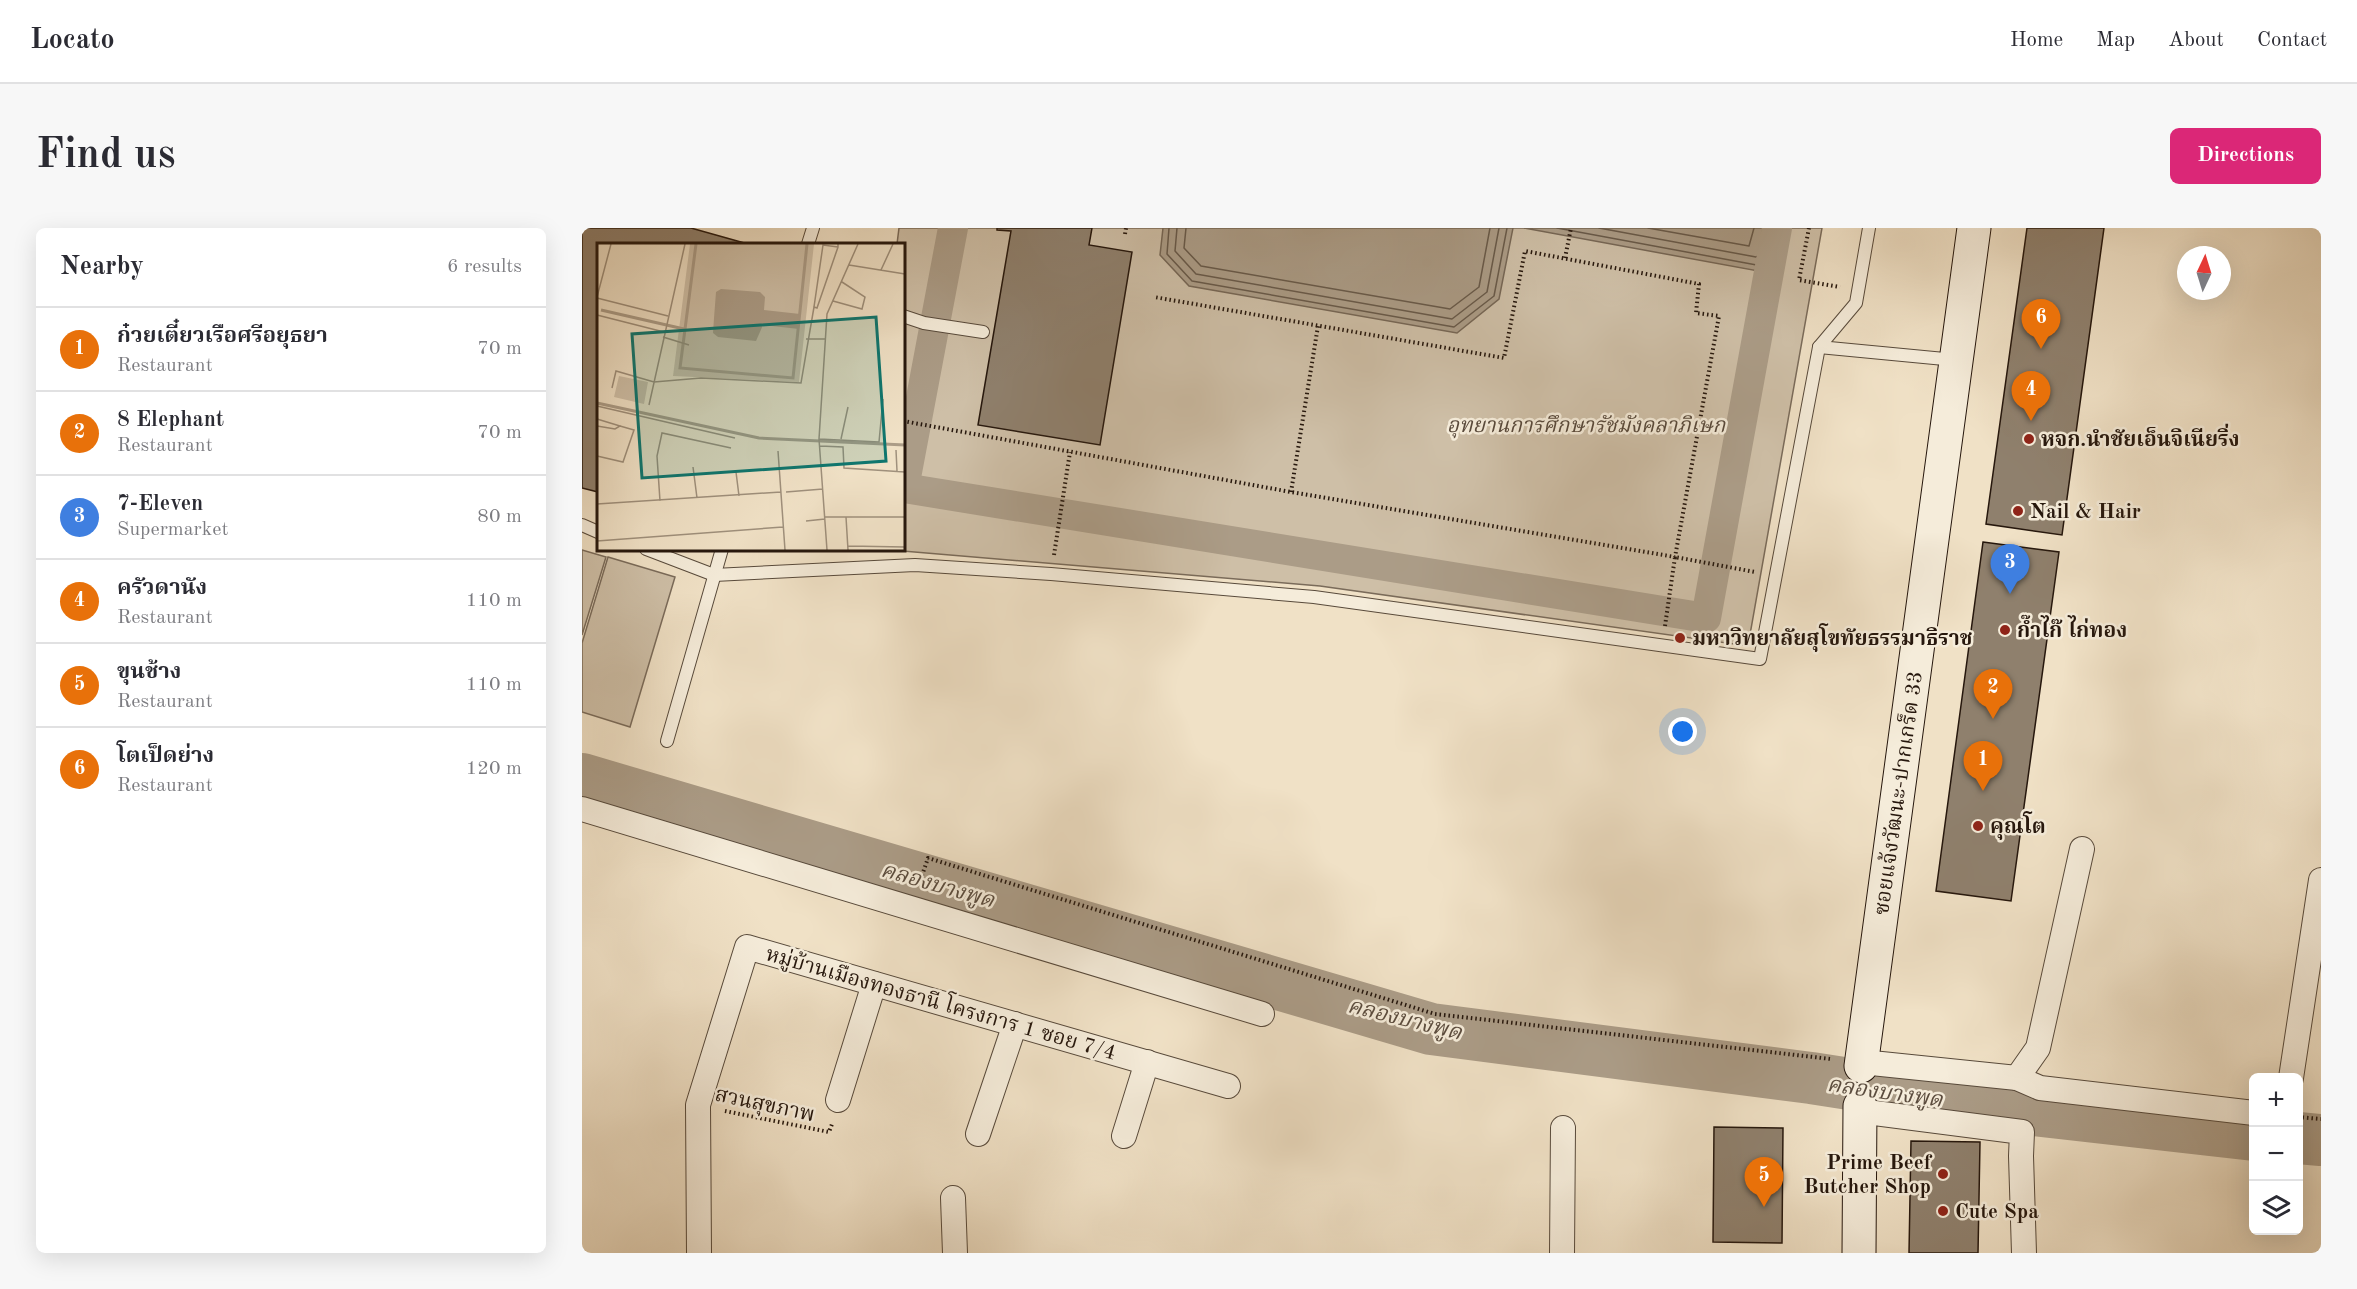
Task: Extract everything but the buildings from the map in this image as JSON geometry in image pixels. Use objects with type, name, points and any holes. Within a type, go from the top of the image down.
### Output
[{"type":"street","name":"ซอยแจ้งวัฒนะ-ปากเกร็ด 33","points":[[1859,1253],[1861,1064],[1974,228]]},
{"type":"street","points":[[582,809],[1262,1014]]},
{"type":"street","points":[[2017,1078],[2038,1048],[2082,849]]},
{"type":"street","points":[[2292,1073],[2321,880]]},
{"type":"street","name":"หมู่บ้านเมืองทองธานี โครงการ 1 ซอย 7/4","points":[[699,1253],[698,1105],[747,947],[1228,1086]]},
{"type":"street","points":[[838,1100],[874,984]]},
{"type":"street","points":[[978,1134],[1015,1024]]},
{"type":"street","points":[[1124,1136],[1147,1062]]},
{"type":"street","points":[[1861,1064],[2017,1078],[2040,1088],[2249,1113]]},
{"type":"street","points":[[1860,1108],[2022,1132],[2024,1253]]},
{"type":"street","points":[[1562,1253],[1563,1128]]},
{"type":"street","points":[[953,1198],[955,1253]]},
{"type":"lane","points":[[808,243],[813,228]]},
{"type":"lane","points":[[649,550],[714,574],[915,565],[1051,574],[1314,597],[1760,659],[1819,346],[1856,303],[1869,228]]},
{"type":"lane","points":[[904,316],[924,323],[982,332]]},
{"type":"lane","points":[[1819,346],[1957,360]]},
{"type":"lane","points":[[582,525],[597,532]]},
{"type":"lane","points":[[667,741],[722,550]]},
{"type":"path","points":[[1125,234],[1126,228]]},
{"type":"path","points":[[1564,258],[1571,228]]},
{"type":"path","points":[[1809,228],[1799,280],[1858,291]]},
{"type":"path","points":[[1154,297],[1504,358],[1525,251],[1700,284],[1696,313],[1719,316],[1675,557],[1663,638]]},
{"type":"path","points":[[1291,492],[1318,326]]},
{"type":"path","points":[[904,421],[1291,492],[1748,571]]},
{"type":"path","points":[[1057,534],[1070,452]]},
{"type":"path","points":[[928,858],[1435,1014],[1861,1064]]},
{"type":"path","name":"สวนสุขภาพ","points":[[698,1105],[829,1132],[838,1100]]},
{"type":"path","points":[[2303,1118],[2321,1119]]},
{"type":"green space","name":"อุทยานการศึกษารัชมังคลาภิเษก","points":[[899,228],[1822,228],[1748,646],[1320,586],[891,550],[904,550],[904,243],[897,243]]},
{"type":"green space","points":[[582,550],[606,557],[582,635]]},
{"type":"green space","points":[[608,557],[675,577],[630,727],[582,712],[582,643]]},
{"type":"water","points":[[1163,228],[1513,228],[1499,299],[1457,333],[1189,286],[1160,255]]},
{"type":"water","points":[[1524,228],[1777,228],[1769,273]]},
{"type":"waterway","points":[[953,228],[904,488],[1706,618],[1777,228]]},
{"type":"waterway","name":"คลองบางพูด","points":[[582,779],[1431,1029],[1811,1078],[1972,1103],[2249,1134]]},
{"type":"waterway","name":"คลองบางพูด","points":[[2303,1138],[2321,1140]]},
{"type":"place","name":"โตเป็ดย่าง","points":[[2041,349]]},
{"type":"place","name":"ครัวดานัง","points":[[2031,421]]},
{"type":"place","name":"หจก.นำชัยเอ็นจิเนียริ่ง","points":[[2029,439]]},
{"type":"place","name":"Nail & Hair","points":[[2018,511]]},
{"type":"place","name":"7-Eleven","points":[[2010,594]]},
{"type":"place","name":"ก๊ำไก๊ ไก่ทอง","points":[[2005,630]]},
{"type":"place","name":"มหาวิทยาลัยสุโขทัยธรรมาธิราช","points":[[1680,638]]},
{"type":"place","name":"8 Elephant","points":[[1993,719]]},
{"type":"place","name":"ก๋วยเตี๋ยวเรือศรีอยุธยา","points":[[1983,791]]},
{"type":"place","name":"คุณโต","points":[[1978,826]]},
{"type":"place","name":"Prime Beef Butcher Shop","points":[[1943,1174]]},
{"type":"place","name":"ขุนช้าง","points":[[1764,1207]]},
{"type":"place","name":"Cute Spa","points":[[1943,1211]]}]
